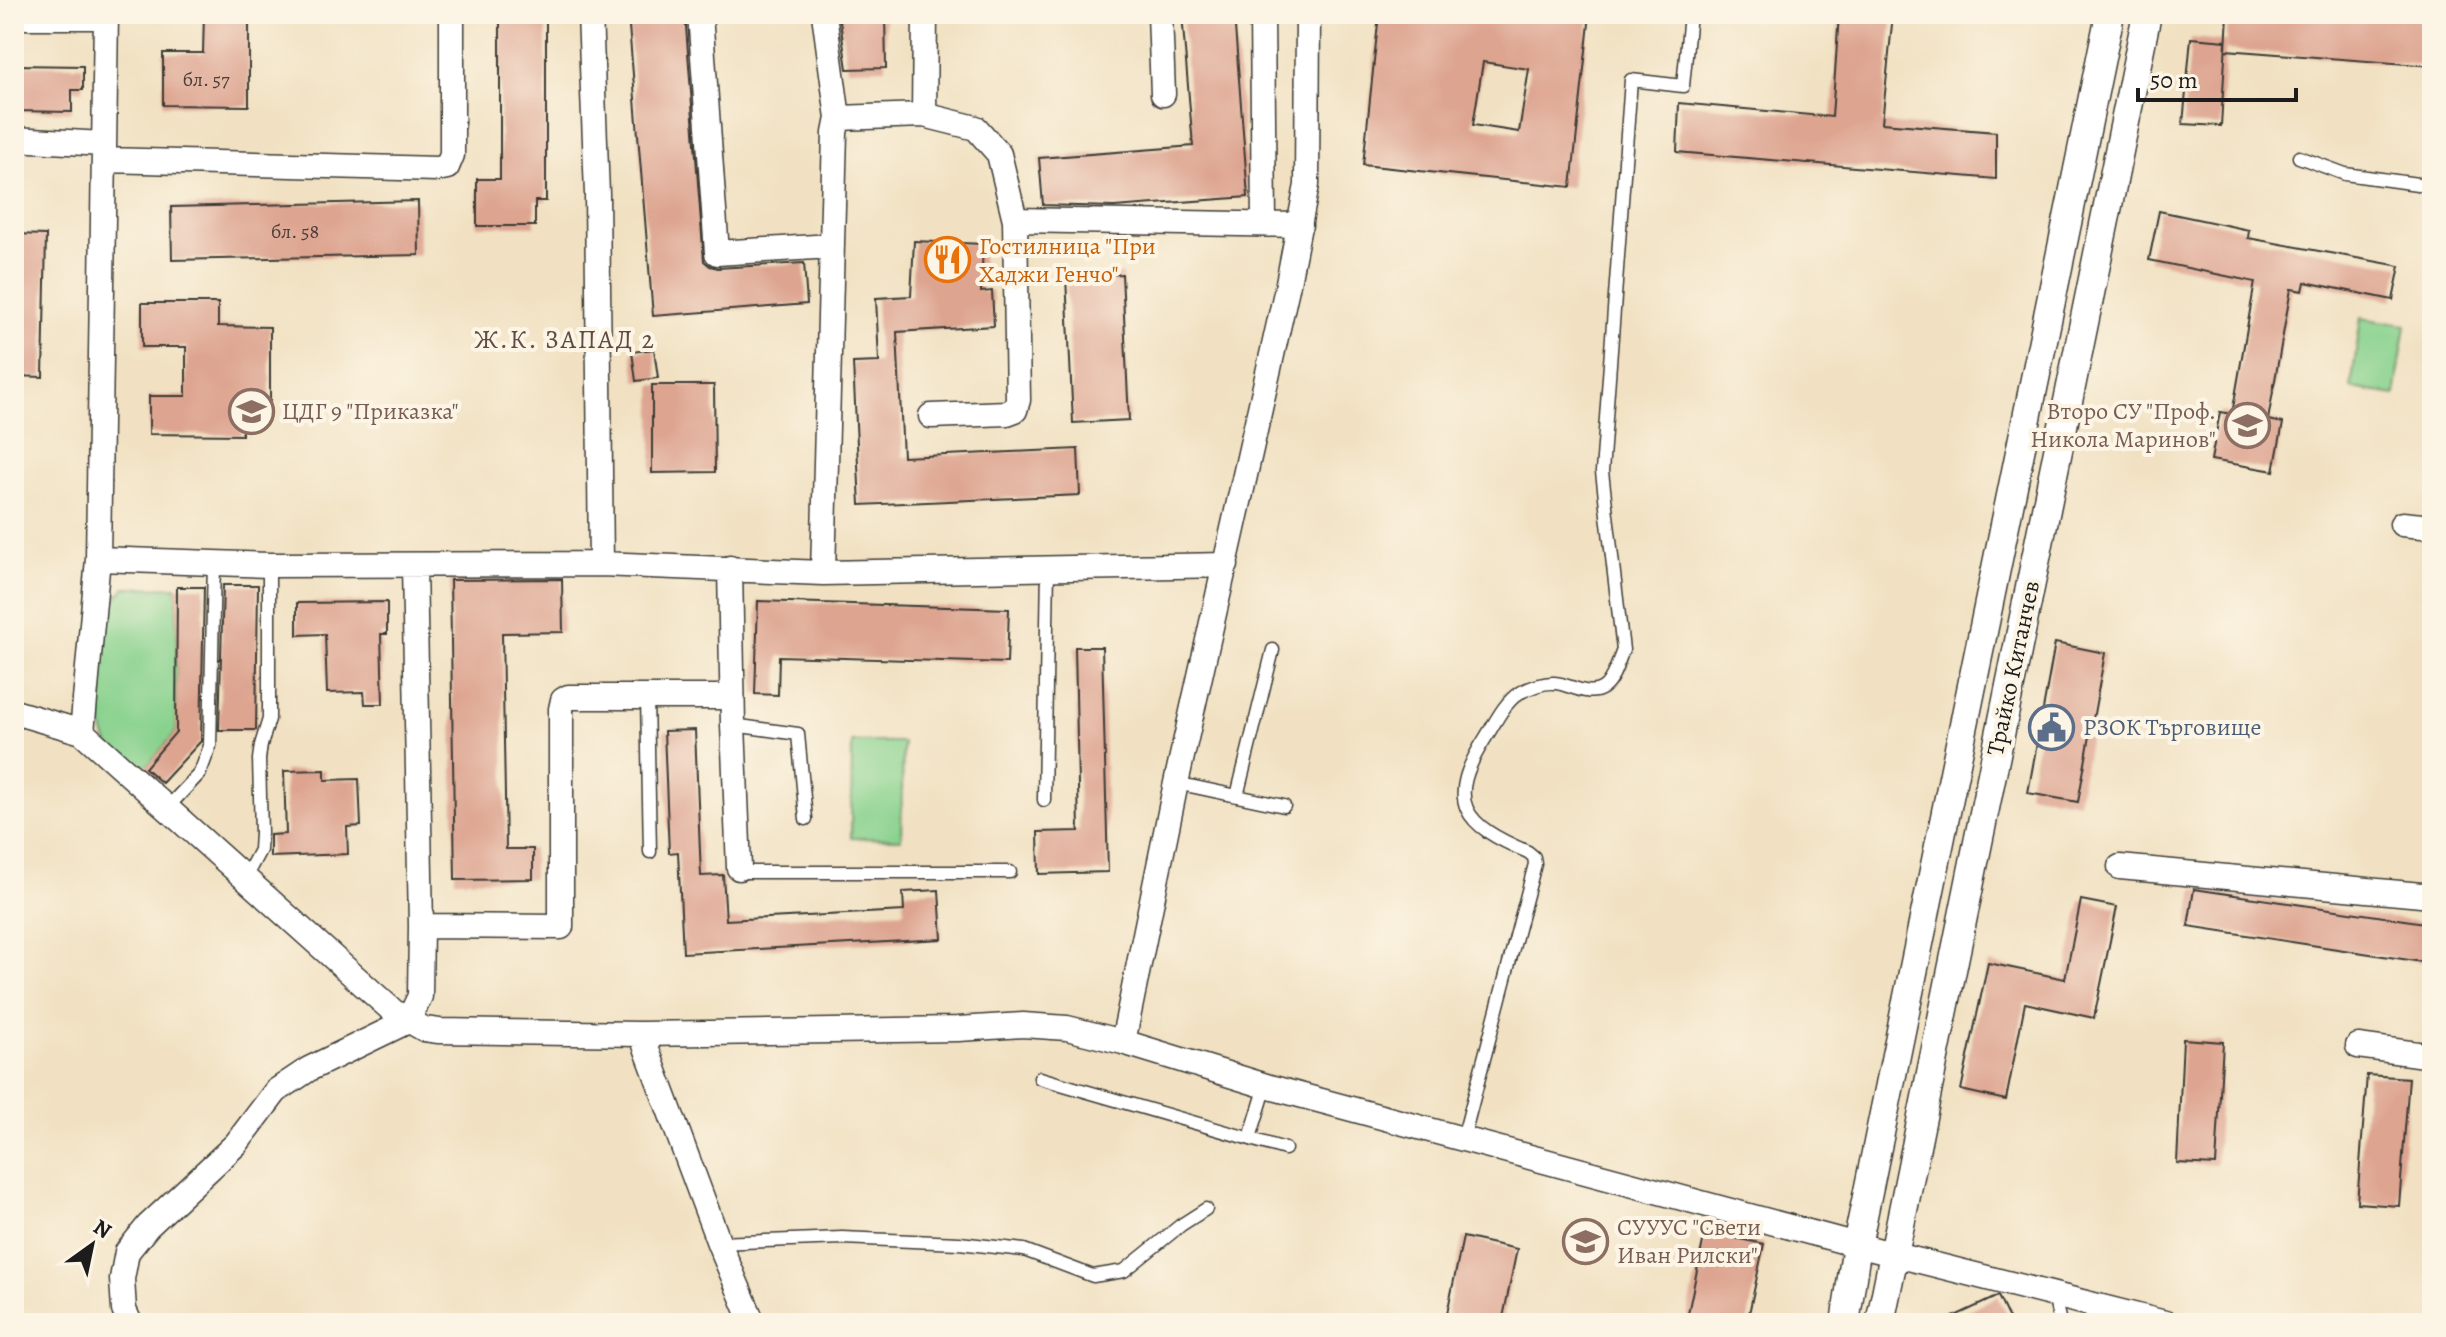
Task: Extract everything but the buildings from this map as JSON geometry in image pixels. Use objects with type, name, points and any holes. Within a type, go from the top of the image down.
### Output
[{"type":"street","points":[[14,139],[105,152],[437,169],[447,167],[452,155],[452,14]]},
{"type":"street","points":[[590,14],[597,194],[601,564]]},
{"type":"street","points":[[700,14],[717,253],[832,246]]},
{"type":"street","points":[[823,573],[835,133],[838,118],[824,14]]},
{"type":"street","points":[[924,115],[925,14]]},
{"type":"street","points":[[1160,14],[1163,94]]},
{"type":"street","points":[[1262,14],[1264,223]]},
{"type":"street","points":[[1123,1042],[1176,783],[1300,225],[1307,185],[1308,14]]},
{"type":"street","name":"Трайко Китанчев","points":[[1845,1323],[1857,1245],[2110,14]]},
{"type":"street","name":"Трайко Китанчев","points":[[1880,1323],[2147,14]]},
{"type":"street","points":[[82,732],[98,559],[106,19]]},
{"type":"street","points":[[838,118],[924,115],[976,128],[999,154],[1015,220],[1018,400],[1015,410],[1007,413],[931,416]]},
{"type":"street","points":[[1015,220],[1300,225]]},
{"type":"street","points":[[2402,524],[2432,527]]},
{"type":"street","points":[[98,559],[269,565],[601,564],[823,573],[1226,565]]},
{"type":"street","points":[[130,1323],[124,1310],[122,1279],[127,1252],[148,1226],[236,1144],[276,1091],[309,1069],[408,1021],[420,996],[414,565]]},
{"type":"street","points":[[730,568],[739,868]]},
{"type":"street","points":[[421,926],[561,927],[563,700],[568,697],[732,697]]},
{"type":"street","points":[[14,712],[82,732],[408,1021],[424,1029],[641,1034],[958,1029],[1023,1025],[1067,1028],[1266,1086],[1857,1245],[2165,1323]]},
{"type":"street","points":[[2120,867],[2432,896]]},
{"type":"street","points":[[641,1034],[719,1243],[753,1323]]},
{"type":"street","points":[[2358,1046],[2432,1056]]},
{"type":"lane","points":[[1463,1139],[1535,864],[1534,857],[1528,852],[1485,831],[1470,816],[1463,804],[1462,791],[1481,745],[1504,708],[1517,694],[1554,683],[1588,692],[1602,688],[1623,650],[1602,472],[1631,80],[1683,86],[1690,14]]},
{"type":"lane","points":[[14,23],[29,19],[106,19]]},
{"type":"lane","points":[[2299,157],[2345,174],[2432,186]]},
{"type":"lane","points":[[167,808],[200,773],[210,746],[214,563]]},
{"type":"lane","points":[[245,878],[260,850],[259,759],[269,719],[269,565]]},
{"type":"lane","points":[[1044,800],[1048,568]]},
{"type":"lane","points":[[1237,796],[1273,650]]},
{"type":"lane","points":[[647,696],[650,852]]},
{"type":"lane","points":[[733,725],[798,734],[806,819]]},
{"type":"lane","points":[[1176,783],[1284,806]]},
{"type":"lane","points":[[739,868],[744,872],[1010,872]]},
{"type":"lane","points":[[1040,1078],[1285,1149]]},
{"type":"lane","points":[[1250,1138],[1266,1086]]},
{"type":"lane","points":[[719,1243],[842,1238],[959,1243],[1024,1250],[1093,1276],[1124,1271],[1206,1209]]},
{"type":"lane","points":[[2054,1295],[2060,1323]]},
{"type":"green space","points":[[2361,318],[2406,325],[2395,395],[2351,388]]},
{"type":"green space","points":[[177,587],[176,732],[143,771],[115,751],[105,734],[98,685],[100,624],[110,604],[125,588]]},
{"type":"green space","points":[[852,742],[903,742],[901,839],[851,838]]},
{"type":"place","name":"Гостилница \"При Хаджи Генчо\"","points":[[948,260]]},
{"type":"place","name":"ЦДГ 9 \"Приказка\"","points":[[251,411]]},
{"type":"place","name":"Второ СУ \"Проф. Никола Маринов\"","points":[[2247,425]]},
{"type":"place","name":"РЗОК Търговище","points":[[2052,727]]},
{"type":"place","name":"СУУУС \"Свети Иван Рилски\"","points":[[1586,1241]]},
{"type":"district","name":"Ж.К. ЗАПАД 2","points":[[565,339]]}]
